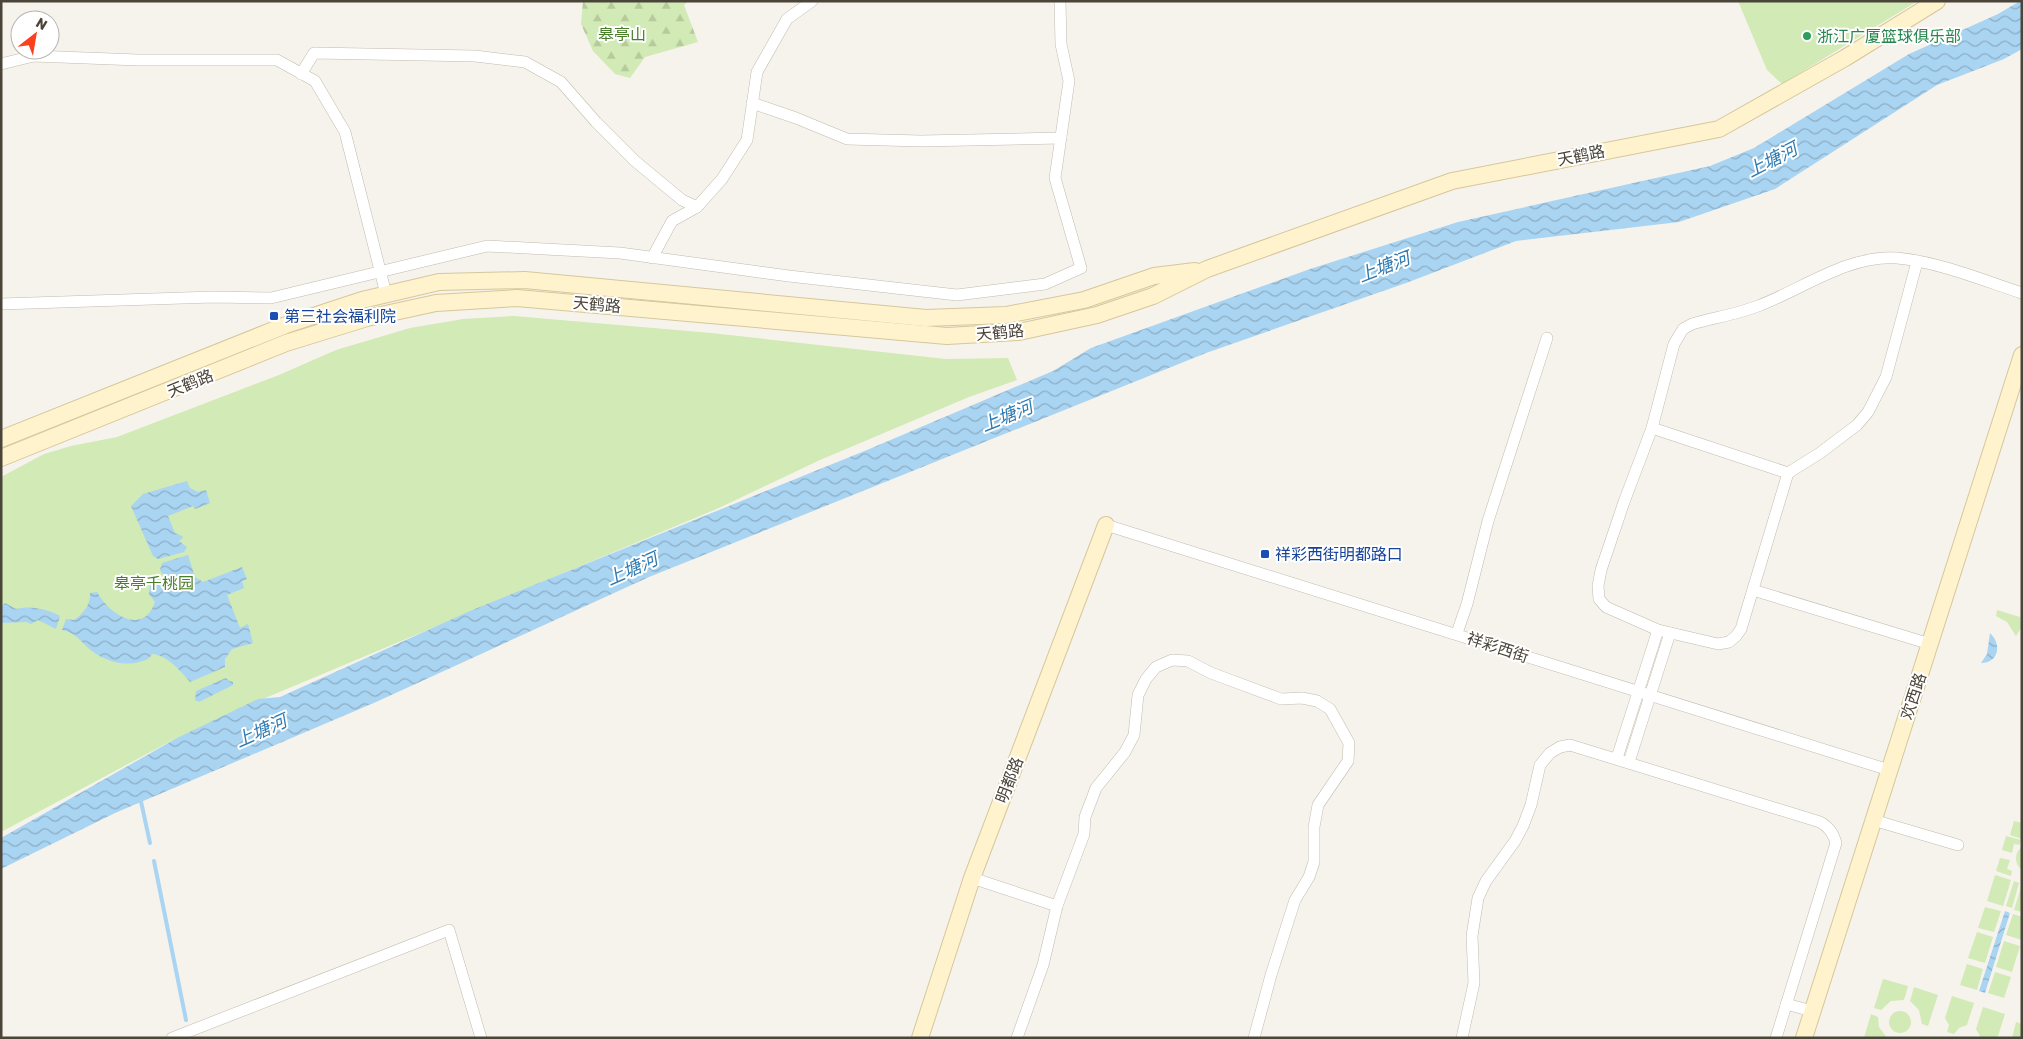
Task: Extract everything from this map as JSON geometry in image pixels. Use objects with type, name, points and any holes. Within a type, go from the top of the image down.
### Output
[{"type":"main road","name":"天鹤路","points":[[1,458],[286,343],[368,318],[436,303],[517,298],[947,336],[1018,332],[1097,315],[1153,296],[1207,269],[1452,181],[1719,129],[1846,58],[1936,1]]},
{"type":"main road","name":"天鹤路","points":[[1,439],[286,325],[362,300],[439,282],[525,280],[926,318],[1006,315],[1084,300],[1154,276],[1207,269]]},
{"type":"main road","name":"欢西路","points":[[1804,1038],[2022,355]]},
{"type":"main road","name":"明都路","points":[[920,1038],[972,878],[1106,525]]},
{"type":"street","points":[[652,258],[672,221],[697,207],[722,179],[747,140],[757,72],[788,20],[812,1]]},
{"type":"street","points":[[1,304],[213,297],[271,298],[487,246],[620,253],[789,276],[957,295],[1045,284],[1081,268],[1055,178],[1069,81],[1061,44],[1060,1]]},
{"type":"street","points":[[301,74],[314,53],[475,56],[525,62],[561,82],[635,161],[682,200],[697,207]]},
{"type":"street","points":[[1,64],[34,56],[138,60],[276,60],[315,81],[345,132],[386,294]]},
{"type":"street","points":[[752,103],[796,118],[847,139],[921,141],[1061,138]]},
{"type":"street","points":[[1917,262],[1886,377],[1868,412],[1857,424],[1820,453],[1788,473],[1741,629],[1736,636],[1729,642],[1718,644],[1664,632],[1606,607],[1599,599],[1598,586],[1601,570],[1652,428],[1674,344],[1683,329],[1692,324],[1757,306],[1852,264],[1875,259],[1897,258],[1917,262],[1936,266],[2022,293]]},
{"type":"street","points":[[1457,633],[1468,604],[1488,521],[1547,338]]},
{"type":"street","points":[[1652,428],[1788,473]]},
{"type":"street","name":"祥彩西街","points":[[1106,525],[1457,633],[1638,692],[1889,770]]},
{"type":"street","points":[[1753,590],[1930,644]]},
{"type":"street","points":[[1617,758],[1638,692],[1664,632]]},
{"type":"street","points":[[1629,762],[1650,695],[1664,632]]},
{"type":"street","points":[[1017,1038],[1043,965],[1057,906],[1084,834],[1085,817],[1096,788],[1125,752],[1134,736],[1138,695],[1146,679],[1156,666],[1172,660],[1188,660],[1211,673],[1281,699],[1302,698],[1317,701],[1330,709],[1349,743],[1348,761],[1318,805],[1314,827],[1314,862],[1309,877],[1295,900],[1271,975],[1254,1038]]},
{"type":"street","points":[[1462,1038],[1474,983],[1472,936],[1478,898],[1486,881],[1515,841],[1523,826],[1531,804],[1540,766],[1550,753],[1560,747],[1570,745],[1820,822],[1834,834],[1836,843],[1776,1038]]},
{"type":"street","points":[[1873,820],[1958,845]]},
{"type":"street","points":[[972,878],[1057,906]]},
{"type":"street","points":[[172,1038],[449,930],[482,1038]]},
{"type":"street","points":[[1786,1004],[1812,1011]]},
{"type":"green space","name":"皋亭山","points":[[583,1],[688,1],[684,5],[698,42],[645,57],[630,78],[615,74],[593,51],[581,24]]},
{"type":"green space","name":"浙江广厦篮球俱乐部","points":[[1738,1],[1916,2],[1782,84],[1767,70]]},
{"type":"green space","name":"皋亭千桃园","points":[[514,316],[711,333],[946,359],[1008,358],[1017,380],[969,397],[820,460],[719,508],[270,696],[171,741],[1,832],[1,477],[44,454],[71,446],[117,437],[279,375],[336,350],[410,328],[463,319]]},
{"type":"green space","points":[[1997,610],[2020,617],[2021,628],[2016,636],[2007,622],[1996,616]]},
{"type":"green space","points":[[2014,821],[2022,823],[2022,839],[2010,835]]},
{"type":"green space","points":[[2006,836],[2021,840],[2019,845],[2014,844],[2012,853],[2002,850]]},
{"type":"green space","points":[[2022,847],[2022,870],[2016,861],[2016,855]]},
{"type":"green space","points":[[2000,858],[2010,860],[2007,869],[2012,871],[2011,876],[1996,871]]},
{"type":"green space","points":[[1995,875],[2011,880],[2003,906],[1987,901]]},
{"type":"green space","points":[[2014,881],[2019,883],[2012,908],[2006,906]]},
{"type":"green space","points":[[2022,884],[2022,912],[2014,910]]},
{"type":"green space","points":[[1985,907],[2001,911],[1994,932],[1978,928]]},
{"type":"green space","points":[[2013,914],[2022,917],[2022,940],[2006,935]]},
{"type":"green space","points":[[1977,932],[1993,937],[1985,963],[1968,958]]},
{"type":"green space","points":[[2004,941],[2020,946],[2012,972],[1996,967]]},
{"type":"green space","points":[[1967,964],[1983,969],[1977,990],[1960,985]]},
{"type":"green space","points":[[1995,972],[2011,977],[2004,998],[1988,993]]},
{"type":"green space","points":[[1883,979],[1908,986],[1904,1000],[1891,1001],[1881,1010],[1874,1008]]},
{"type":"green space","points":[[1914,987],[1938,995],[1928,1026],[1922,1024],[1919,1010],[1910,1001]]},
{"type":"green space","points":[[1952,996],[1974,1003],[1967,1025],[1959,1028],[1954,1034],[1947,1032],[1949,1025],[1945,1018]]},
{"type":"green space","points":[[1983,1007],[2005,1014],[1998,1036],[1981,1038],[1976,1029]]},
{"type":"green space","points":[[1900,1011],[1908,1014],[1911,1022],[1908,1030],[1900,1033],[1892,1030],[1889,1022],[1892,1014]]},
{"type":"green space","points":[[1871,1014],[1878,1017],[1879,1027],[1887,1038],[1864,1038]]},
{"type":"green space","points":[[2016,1022],[2022,1024],[2022,1038],[2012,1038]]},
{"type":"water","name":"上塘河","points":[[2022,1],[2022,49],[2004,59],[1937,85],[1775,189],[1679,222],[1516,241],[1406,283],[1206,353],[649,577],[376,702],[115,813],[1,869],[1,838],[177,738],[258,699],[280,697],[470,611],[867,450],[1053,371],[1091,348],[1310,269],[1458,222],[1710,166],[1754,148],[1909,54],[1998,14]]},
{"type":"water","points":[[187,481],[190,488],[198,492],[206,490],[210,503],[195,509],[193,506],[168,516],[175,533],[183,538],[179,541],[187,547],[184,552],[158,559],[153,556],[131,506],[143,494]]},
{"type":"water","points":[[188,555],[195,577],[203,582],[242,567],[247,579],[242,581],[244,588],[227,595],[240,628],[248,624],[253,643],[232,649],[225,659],[225,667],[190,682],[178,668],[163,657],[152,654],[147,660],[126,664],[119,663],[99,656],[73,634],[62,630],[66,619],[74,620],[83,612],[88,605],[90,593],[97,592],[109,608],[117,614],[135,620],[143,618],[150,613],[155,602],[149,594],[150,586],[156,582],[161,585],[166,579],[160,570],[162,563]]},
{"type":"water","points":[[5,603],[16,609],[33,608],[60,616],[56,629],[38,620],[31,624],[27,622],[1,623],[1,607]]},
{"type":"water","points":[[1990,633],[1996,642],[1997,652],[1992,660],[1981,663],[1987,654]]},
{"type":"water","points":[[226,678],[233,682],[233,685],[199,702],[195,700],[196,691]]},
{"type":"water","points":[[2005,911],[2010,913],[1985,993],[1979,991]]},
{"type":"waterway","points":[[140,797],[150,843]]},
{"type":"waterway","points":[[154,861],[186,1020]]},
{"type":"place","name":"浙江广厦篮球俱乐部","points":[[1807,36]]},
{"type":"place","name":"第三社会福利院","points":[[274,316]]},
{"type":"place","name":"祥彩西街明都路口","points":[[1265,554]]}]
